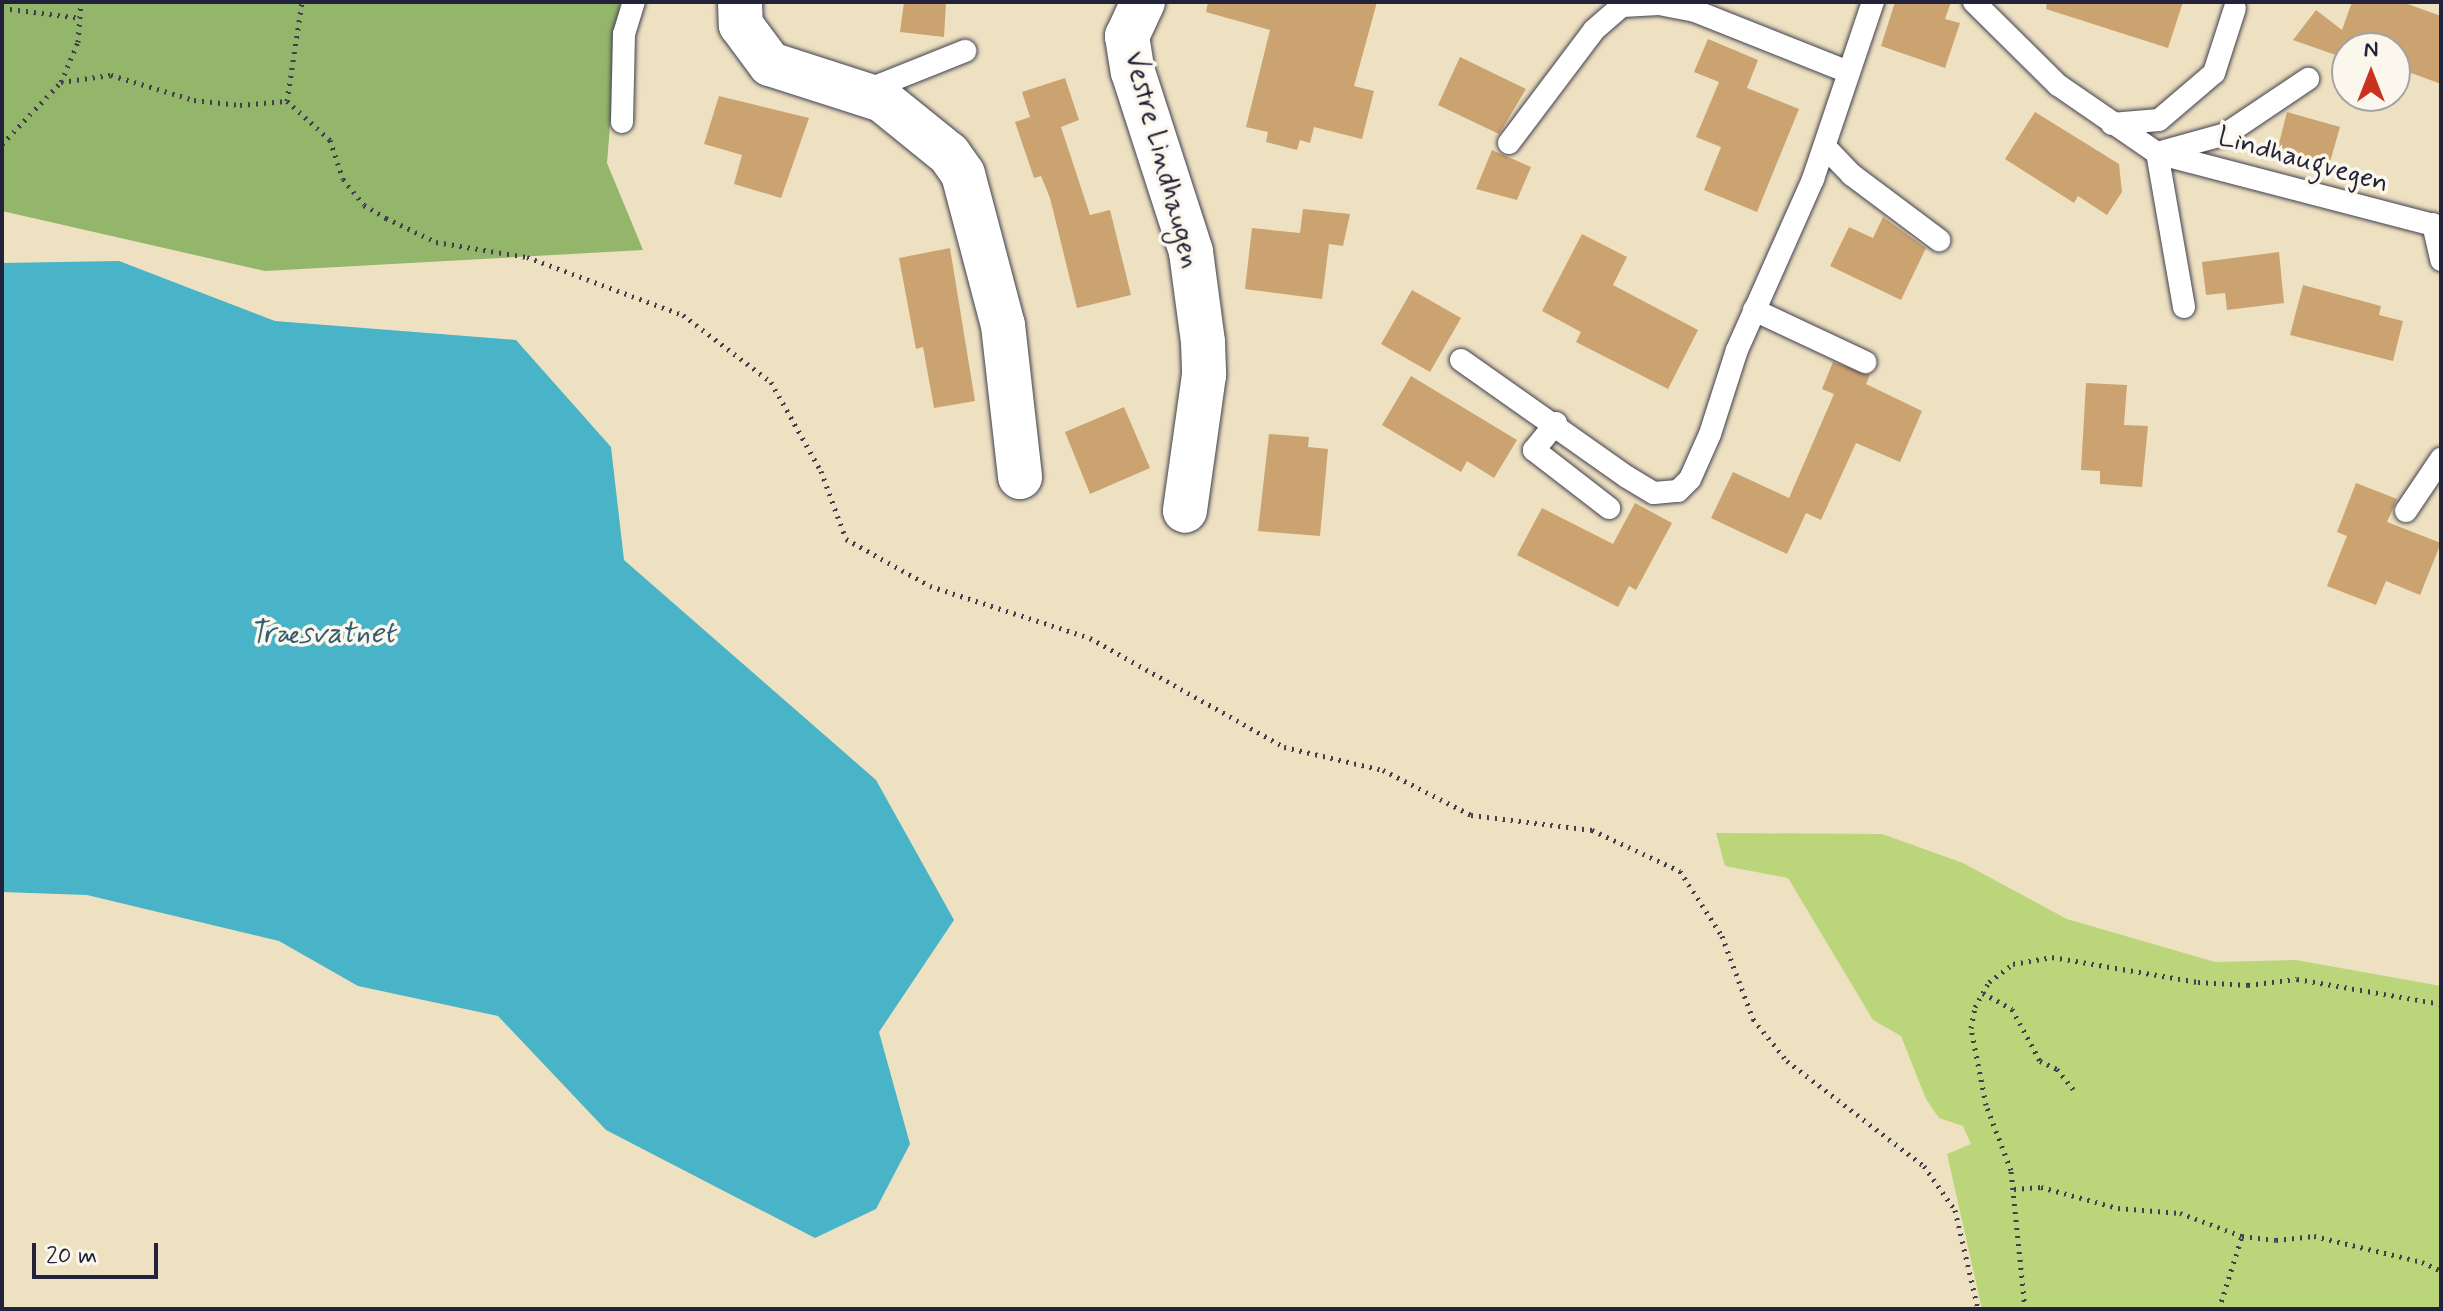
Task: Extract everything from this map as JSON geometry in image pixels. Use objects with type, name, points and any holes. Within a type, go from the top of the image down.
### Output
[{"type":"street","points":[[740,2],[741,25],[770,64],[788,74],[865,91],[922,131],[963,174],[1003,325],[1020,477]]},
{"type":"street","name":"Vestre Lindhaugen","points":[[1143,2],[1127,36],[1133,72],[1191,252],[1203,342],[1204,375],[1185,511]]},
{"type":"lane","points":[[622,122],[624,34],[634,2]]},
{"type":"lane","points":[[1461,360],[1556,423],[1627,477],[1654,493],[1678,491],[1690,479],[1710,434],[1754,310],[1825,147],[1873,2]]},
{"type":"lane","name":"Lindhaugvegen","points":[[1974,2],[2058,85],[2157,153],[2386,217],[2437,225],[2441,260]]},
{"type":"lane","points":[[1509,143],[1594,30],[1622,6],[1659,4],[1695,11],[1848,72]]},
{"type":"lane","name":"Lindhaugvegen","points":[[2112,124],[2159,120],[2214,73],[2235,8]]},
{"type":"lane","points":[[865,91],[965,51]]},
{"type":"lane","name":"Lindhaugvegen","points":[[2157,153],[2226,134],[2308,79]]},
{"type":"lane","points":[[1825,147],[1852,175],[1939,240]]},
{"type":"lane","points":[[2157,153],[2184,307]]},
{"type":"lane","points":[[1754,310],[1865,362]]},
{"type":"lane","points":[[1556,423],[1534,450],[1609,508]]},
{"type":"lane","points":[[2406,511],[2441,459]]},
{"type":"path","points":[[2,144],[61,82],[78,42],[81,2]]},
{"type":"path","points":[[287,101],[302,2]]},
{"type":"path","points":[[2,8],[81,18]]},
{"type":"path","points":[[61,82],[124,75],[194,100],[240,105],[287,101],[330,140],[350,188],[386,218],[436,242],[527,257],[683,315],[696,324],[771,382],[821,471],[846,539],[918,580],[1090,638],[1284,747],[1383,770],[1471,815],[1592,830],[1680,871],[1722,936],[1753,1019],[1787,1061],[1924,1166],[1955,1210],[1978,1309]]},
{"type":"path","points":[[2025,1309],[2014,1189],[1986,1105],[1971,1028],[1983,993],[2013,964],[2052,957],[2198,982],[2248,985],[2297,979],[2441,1004]]},
{"type":"path","points":[[1983,993],[2012,1009],[2040,1061],[2057,1069],[2073,1089]]},
{"type":"path","points":[[2014,1189],[2041,1187],[2118,1208],[2180,1213],[2242,1236],[2276,1240],[2314,1236],[2422,1262],[2441,1271]]},
{"type":"path","points":[[2219,1309],[2242,1236]]},
{"type":"green space","points":[[2,2],[620,2],[607,163],[643,250],[265,271],[2,211]]},
{"type":"green space","points":[[1716,833],[1882,834],[1963,863],[2067,919],[2215,962],[2296,960],[2441,986],[2441,1309],[1982,1309],[1947,1154],[1971,1144],[1963,1126],[1939,1118],[1926,1099],[1901,1036],[1873,1020],[1788,878],[1725,866]]},
{"type":"water","name":"Træsvatnet","points":[[119,261],[275,321],[516,340],[611,447],[624,560],[876,780],[954,920],[879,1032],[910,1144],[876,1209],[815,1238],[606,1130],[498,1016],[358,986],[279,941],[87,895],[2,892],[2,263]]},
{"type":"building","points":[[904,2],[946,2],[944,37],[900,32]]},
{"type":"building","points":[[1208,2],[1377,2],[1354,86],[1374,91],[1362,139],[1314,127],[1310,143],[1300,140],[1297,150],[1266,142],[1268,132],[1246,127],[1270,30],[1206,12]]},
{"type":"building","points":[[1895,2],[1951,2],[1945,19],[1960,23],[1945,68],[1881,46]]},
{"type":"building","points":[[2047,2],[2183,2],[2168,48],[2046,9]]},
{"type":"building","points":[[2352,2],[2402,2],[2441,16],[2441,84],[2411,73],[2411,32],[2331,32],[2331,53],[2293,40],[2316,10],[2342,30]]},
{"type":"building","points":[[1708,39],[1758,60],[1747,88],[1799,109],[1757,212],[1704,190],[1721,147],[1696,137],[1719,82],[1694,72]]},
{"type":"building","points":[[1460,57],[1526,89],[1499,134],[1438,105]]},
{"type":"building","points":[[1065,78],[1079,120],[1061,127],[1090,215],[1110,210],[1131,295],[1077,308],[1050,198],[1041,176],[1034,178],[1015,122],[1030,117],[1022,92]]},
{"type":"building","points":[[719,96],[809,118],[781,198],[734,184],[742,155],[704,144]]},
{"type":"building","points":[[2035,112],[2119,164],[2122,192],[2107,215],[2078,196],[2074,203],[2005,159]]},
{"type":"building","points":[[2287,112],[2340,127],[2328,169],[2276,155]]},
{"type":"building","points":[[1492,150],[1531,167],[1517,200],[1476,189]]},
{"type":"building","points":[[1303,209],[1350,214],[1343,246],[1329,244],[1322,299],[1245,289],[1252,228],[1300,233]]},
{"type":"building","points":[[1883,217],[1926,248],[1901,300],[1830,266],[1849,227],[1873,238]]},
{"type":"building","points":[[1582,234],[1627,257],[1613,285],[1698,330],[1668,389],[1576,342],[1581,332],[1542,311]]},
{"type":"building","points":[[950,248],[975,401],[934,408],[923,347],[916,349],[899,258]]},
{"type":"building","points":[[2279,252],[2284,303],[2227,310],[2225,293],[2206,295],[2202,262]]},
{"type":"building","points":[[2303,285],[2381,306],[2379,315],[2403,321],[2393,361],[2290,335]]},
{"type":"building","points":[[1412,290],[1461,318],[1430,372],[1381,344]]},
{"type":"building","points":[[1833,362],[1870,375],[1866,384],[1922,411],[1900,462],[1856,443],[1821,520],[1806,513],[1787,554],[1711,518],[1733,472],[1789,498],[1834,394],[1822,389]]},
{"type":"building","points":[[1411,376],[1517,440],[1494,478],[1467,461],[1461,472],[1382,425]]},
{"type":"building","points":[[2086,383],[2127,385],[2124,425],[2148,426],[2142,487],[2100,484],[2100,471],[2081,470]]},
{"type":"building","points":[[1124,407],[1150,468],[1090,494],[1065,432]]},
{"type":"building","points":[[1269,434],[1309,437],[1308,447],[1328,449],[1320,536],[1258,531]]},
{"type":"building","points":[[2356,483],[2397,499],[2387,522],[2441,543],[2420,595],[2386,581],[2376,605],[2327,586],[2347,536],[2337,532]]},
{"type":"building","points":[[1635,503],[1672,523],[1636,590],[1629,586],[1618,607],[1517,555],[1542,508],[1613,544]]}]
